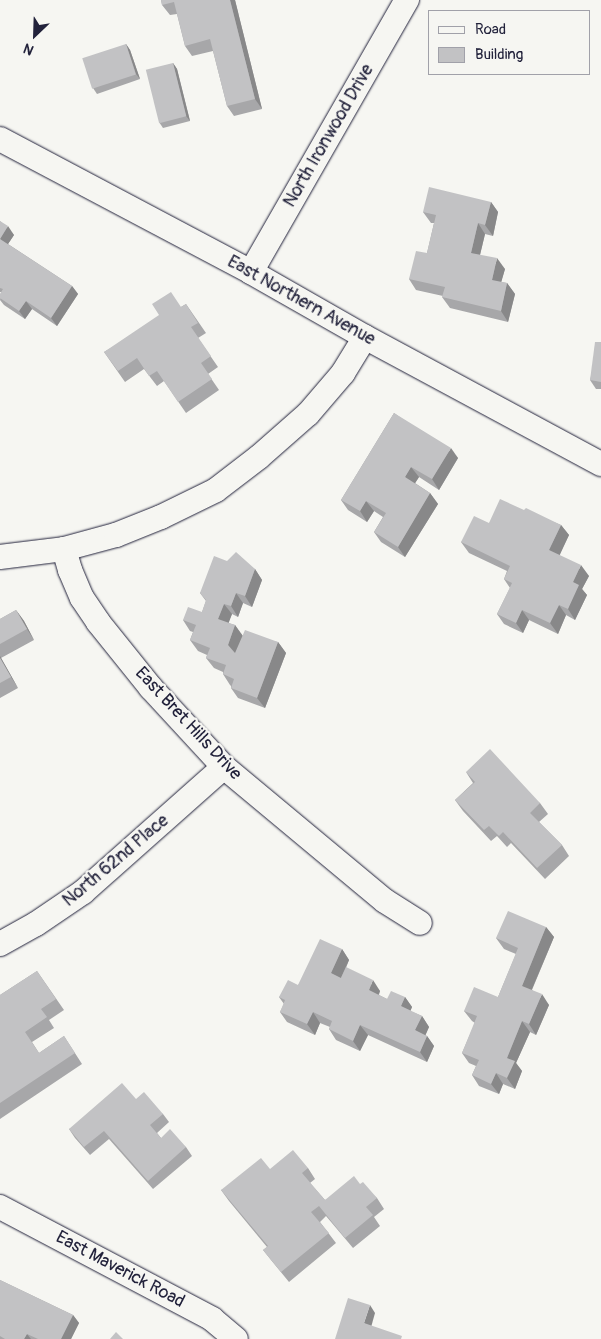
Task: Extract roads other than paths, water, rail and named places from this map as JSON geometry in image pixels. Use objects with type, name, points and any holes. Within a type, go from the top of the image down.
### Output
[{"type":"street","name":"North Ironwood Drive","points":[[252,272],[407,0]]},
{"type":"street","name":"East Northern Avenue","points":[[0,139],[252,272],[365,337],[601,464]]},
{"type":"street","points":[[0,557],[64,549],[116,535],[161,517],[216,490],[259,457],[308,414],[343,373],[365,337]]},
{"type":"street","name":"East Bret Hills Drive","points":[[64,549],[70,570],[82,598],[98,622],[151,688],[224,767],[385,901],[420,923]]},
{"type":"street","name":"North 62nd Place","points":[[0,944],[36,924],[83,892],[224,767]]},
{"type":"street","name":"East Maverick Road","points":[[0,1207],[212,1319],[236,1339]]}]
